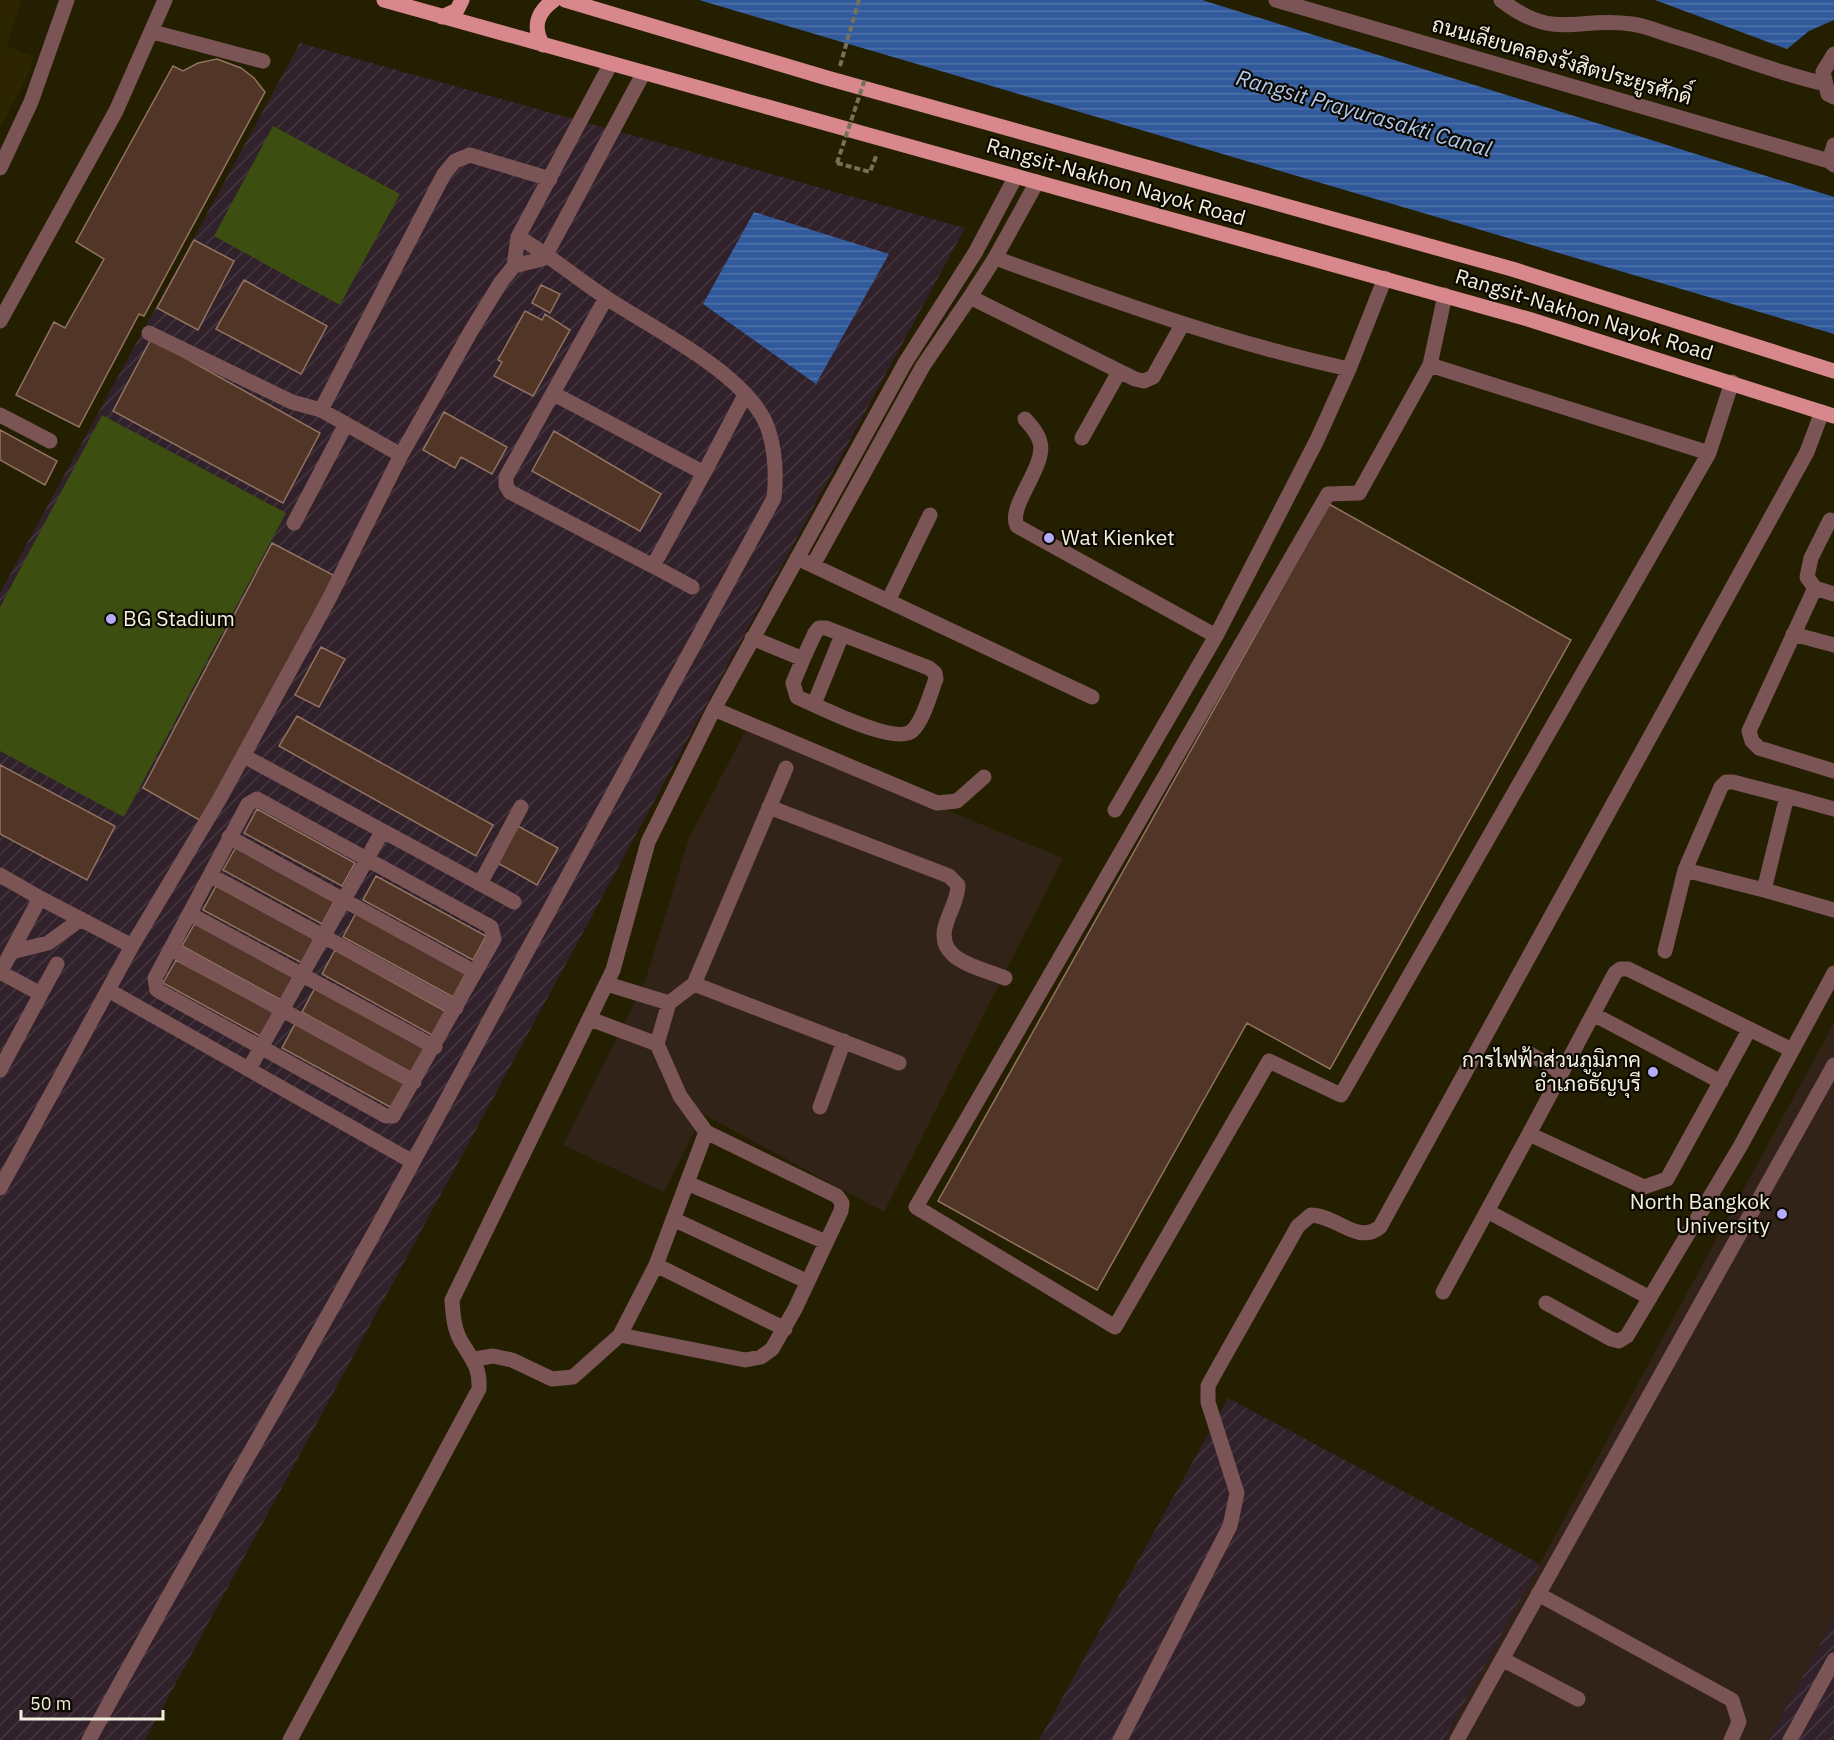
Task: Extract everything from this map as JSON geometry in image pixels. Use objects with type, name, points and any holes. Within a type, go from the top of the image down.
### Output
[{"type":"main road","name":"Rangsit-Nakhon Nayok Road","points":[[384,0],[610,65],[1445,295],[1732,382],[1828,414]]},
{"type":"main road","points":[[442,17],[457,10],[462,0]]},
{"type":"main road","points":[[543,45],[537,35],[537,20],[544,7],[554,0]]},
{"type":"main road","name":"Rangsit-Nakhon Nayok Road","points":[[565,0],[827,78],[1512,269],[1834,371]]},
{"type":"street","points":[[0,168],[32,102],[67,0]]},
{"type":"street","points":[[0,321],[116,111],[153,32],[165,0]]},
{"type":"street","name":"ถนนเลียบคลองรังสิตประยูรศักดิ์","points":[[1276,0],[1832,163]]},
{"type":"street","points":[[1501,0],[1546,25],[1566,26],[1598,22],[1634,24],[1797,78],[1826,84]]},
{"type":"street","points":[[153,32],[262,61]]},
{"type":"street","points":[[1834,54],[1823,72],[1828,94],[1834,97]]},
{"type":"street","points":[[0,1188],[132,945],[244,756],[329,599],[401,455],[471,331],[501,282],[514,266],[518,237],[610,65]]},
{"type":"street","points":[[514,266],[542,260],[547,253],[643,74]]},
{"type":"street","points":[[1832,163],[1834,145]]},
{"type":"street","points":[[321,410],[444,174],[455,161],[470,155],[550,179]]},
{"type":"street","points":[[290,1740],[479,1389],[480,1372],[474,1359],[463,1345],[453,1323],[452,1300],[613,970],[648,842],[714,709],[797,558],[905,363],[989,230],[1016,176]]},
{"type":"street","points":[[813,565],[923,366],[995,258],[1037,182]]},
{"type":"street","points":[[88,1740],[413,1162],[481,1032],[774,498],[777,476],[773,454],[762,415],[745,395],[687,348],[606,298],[547,253],[518,237]]},
{"type":"street","points":[[995,258],[1182,325],[1284,355],[1349,369]]},
{"type":"street","points":[[1115,810],[1216,636],[1317,440],[1349,369],[1385,278]]},
{"type":"street","points":[[1445,295],[1430,365],[1359,493],[1328,494],[916,1207],[1115,1327],[1269,1061],[1341,1095],[1709,453],[1732,382]]},
{"type":"street","points":[[970,297],[1119,372],[1144,381],[1153,377],[1182,325]]},
{"type":"street","points":[[606,298],[506,477],[506,485],[510,492],[692,588]]},
{"type":"street","points":[[149,333],[292,402],[321,410],[401,455]]},
{"type":"street","points":[[1430,365],[1709,453]]},
{"type":"street","points":[[1082,438],[1119,372]]},
{"type":"street","points":[[554,394],[704,473]]},
{"type":"street","points":[[653,567],[745,395]]},
{"type":"street","points":[[1120,1740],[1230,1526],[1236,1506],[1237,1493],[1208,1402],[1208,1386],[1298,1226],[1311,1215],[1325,1215],[1362,1235],[1372,1234],[1380,1227],[1828,414]]},
{"type":"street","points":[[0,415],[50,441]]},
{"type":"street","points":[[1025,419],[1041,444],[1039,458],[1015,515],[1017,526],[1216,636]]},
{"type":"street","points":[[294,524],[346,424]]},
{"type":"street","points":[[888,601],[930,515]]},
{"type":"street","points":[[1830,520],[1811,558],[1807,577],[1815,588],[1834,594]]},
{"type":"street","points":[[797,558],[1092,697]]},
{"type":"street","points":[[1815,588],[1749,731],[1752,741],[1759,748],[1834,771]]},
{"type":"street","points":[[819,628],[929,668],[935,673],[936,679],[915,729],[907,735],[898,736],[858,723],[797,697],[793,690],[793,682],[803,659],[819,628]]},
{"type":"street","points":[[1793,634],[1834,645]]},
{"type":"street","points":[[814,704],[842,635]]},
{"type":"street","points":[[753,638],[803,659]]},
{"type":"street","points":[[714,709],[937,803],[957,801],[984,777]]},
{"type":"street","points":[[244,756],[514,902]]},
{"type":"street","points":[[620,1335],[745,1360],[761,1357],[772,1350],[785,1329],[841,1211],[842,1203],[837,1196],[706,1132],[680,1096],[657,1044],[669,1003],[694,984],[786,768]]},
{"type":"street","points":[[1665,951],[1685,870],[1721,787],[1726,782],[1834,808]]},
{"type":"street","points":[[1764,890],[1787,796]]},
{"type":"street","points":[[257,799],[367,858],[491,927],[494,939],[435,1047],[393,1116],[386,1116],[354,1099],[171,998],[157,990],[154,985],[155,978],[248,804],[257,799]]},
{"type":"street","points":[[480,884],[521,807]]},
{"type":"street","points":[[769,807],[949,876],[958,885],[958,893],[942,934],[944,946],[952,956],[1005,978]]},
{"type":"street","points":[[249,1069],[382,832]]},
{"type":"street","points":[[229,837],[345,898],[476,972]]},
{"type":"street","points":[[1685,870],[1834,910]]},
{"type":"street","points":[[0,875],[132,945]]},
{"type":"street","points":[[210,875],[456,1008]]},
{"type":"street","points":[[40,898],[0,972],[41,994]]},
{"type":"street","points":[[190,914],[435,1047]]},
{"type":"street","points":[[11,952],[48,943],[81,919]]},
{"type":"street","points":[[171,949],[414,1083]]},
{"type":"street","points":[[0,1070],[57,964]]},
{"type":"street","points":[[1443,1292],[1615,973],[1620,969],[1628,969],[1792,1050]]},
{"type":"street","points":[[1546,1303],[1619,1341],[1628,1336],[1741,1145],[1834,973]]},
{"type":"street","points":[[607,984],[669,1003]]},
{"type":"street","points":[[694,984],[899,1063]]},
{"type":"street","points":[[108,990],[413,1162]]},
{"type":"street","points":[[160,1019],[171,998]]},
{"type":"street","points":[[1593,1014],[1721,1082]]},
{"type":"street","points":[[590,1019],[657,1044]]},
{"type":"street","points":[[1529,1134],[1644,1187],[1657,1185],[1667,1179],[1749,1030]]},
{"type":"street","points":[[820,1107],[844,1041]]},
{"type":"street","points":[[1528,1053],[1561,1072]]},
{"type":"street","points":[[1456,1740],[1834,1065]]},
{"type":"street","points":[[343,1122],[354,1099]]},
{"type":"street","points":[[474,1359],[493,1356],[512,1360],[552,1379],[573,1377],[620,1335],[656,1265],[706,1132]]},
{"type":"street","points":[[687,1183],[826,1242]]},
{"type":"street","points":[[1487,1212],[1650,1298]]},
{"type":"street","points":[[674,1219],[806,1281]]},
{"type":"street","points":[[656,1265],[785,1329]]},
{"type":"street","points":[[1538,1594],[1732,1700],[1739,1722],[1731,1740]]},
{"type":"street","points":[[1502,1659],[1578,1699]]},
{"type":"street","points":[[1790,1740],[1834,1660]]},
{"type":"path","points":[[842,55],[859,0]]},
{"type":"path","points":[[865,79],[837,163],[870,172],[882,140]]},
{"type":"shaded area","points":[[0,0],[21,0],[7,46],[34,57],[27,77],[0,128]]},
{"type":"shaded area","points":[[300,43],[965,228],[145,1740],[0,1740],[0,593]]},
{"type":"shaded area","points":[[747,728],[1063,858],[884,1212],[703,1114],[664,1192],[563,1145],[645,982],[689,838]]},
{"type":"shaded area","name":"North Bangkok University","points":[[1834,1023],[1834,1619],[1768,1740],[1444,1740]]},
{"type":"shaded area","points":[[1228,1398],[1540,1564],[1444,1740],[1039,1740]]},
{"type":"shaded area","points":[[1834,1619],[1834,1740],[1768,1740]]},
{"type":"green space","points":[[273,126],[400,194],[340,305],[214,236]]},
{"type":"green space","points":[[102,415],[286,513],[124,817],[0,751],[0,607]]},
{"type":"water","name":"Rangsit Prayurasakti Canal","points":[[699,0],[1202,0],[1834,197],[1834,334]]},
{"type":"water","points":[[1655,0],[1834,0],[1834,20],[1809,31],[1787,49]]},
{"type":"water","points":[[754,212],[889,254],[816,384],[703,304]]},
{"type":"building","points":[[217,59],[241,68],[254,78],[265,92],[144,316],[139,314],[79,427],[16,395],[54,322],[65,328],[104,259],[76,242],[173,66],[183,71],[198,63]]},
{"type":"building","points":[[194,240],[234,261],[198,330],[157,308]]},
{"type":"building","points":[[244,280],[327,326],[301,374],[216,329]]},
{"type":"building","points":[[541,285],[560,294],[550,313],[532,303]]},
{"type":"building","points":[[525,311],[542,320],[545,314],[570,330],[533,396],[494,376],[502,362],[498,360]]},
{"type":"building","points":[[151,339],[320,433],[283,503],[113,411]]},
{"type":"building","points":[[444,412],[507,447],[492,474],[461,457],[455,468],[423,450]]},
{"type":"building","points":[[0,430],[57,461],[45,485],[0,460]]},
{"type":"building","points":[[554,431],[661,494],[640,531],[532,471]]},
{"type":"building","points":[[1329,504],[1571,640],[1330,1069],[1247,1023],[1097,1290],[938,1201]]},
{"type":"building","points":[[272,543],[335,576],[203,822],[143,788]]},
{"type":"building","points":[[321,647],[345,659],[319,707],[295,695]]},
{"type":"building","points":[[297,716],[493,825],[476,856],[279,746]]},
{"type":"building","points":[[0,765],[115,826],[87,880],[0,834]]},
{"type":"building","points":[[257,809],[355,863],[342,886],[244,833]]},
{"type":"building","points":[[516,825],[558,848],[537,885],[496,862]]},
{"type":"building","points":[[236,847],[335,900],[322,924],[223,870]]},
{"type":"building","points":[[376,876],[486,936],[473,960],[363,900]]},
{"type":"building","points":[[216,886],[314,939],[302,963],[203,910]]},
{"type":"building","points":[[356,913],[466,973],[453,997],[343,937]]},
{"type":"building","points":[[195,923],[294,976],[281,1000],[182,946]]},
{"type":"building","points":[[335,950],[445,1011],[432,1035],[322,974]]},
{"type":"building","points":[[176,960],[275,1013],[262,1037],[163,983]]},
{"type":"building","points":[[315,988],[425,1049],[412,1073],[302,1012]]},
{"type":"building","points":[[295,1024],[405,1084],[392,1108],[282,1048]]},
{"type":"place","name":"Wat Kienket","points":[[1049,538]]},
{"type":"place","name":"BG Stadium","points":[[111,619]]},
{"type":"place","name":"การไฟฟ้าส่วนภูมิภาค อำเภอธัญบุรี","points":[[1653,1072]]},
{"type":"place","name":"North Bangkok University","points":[[1782,1214]]}]
